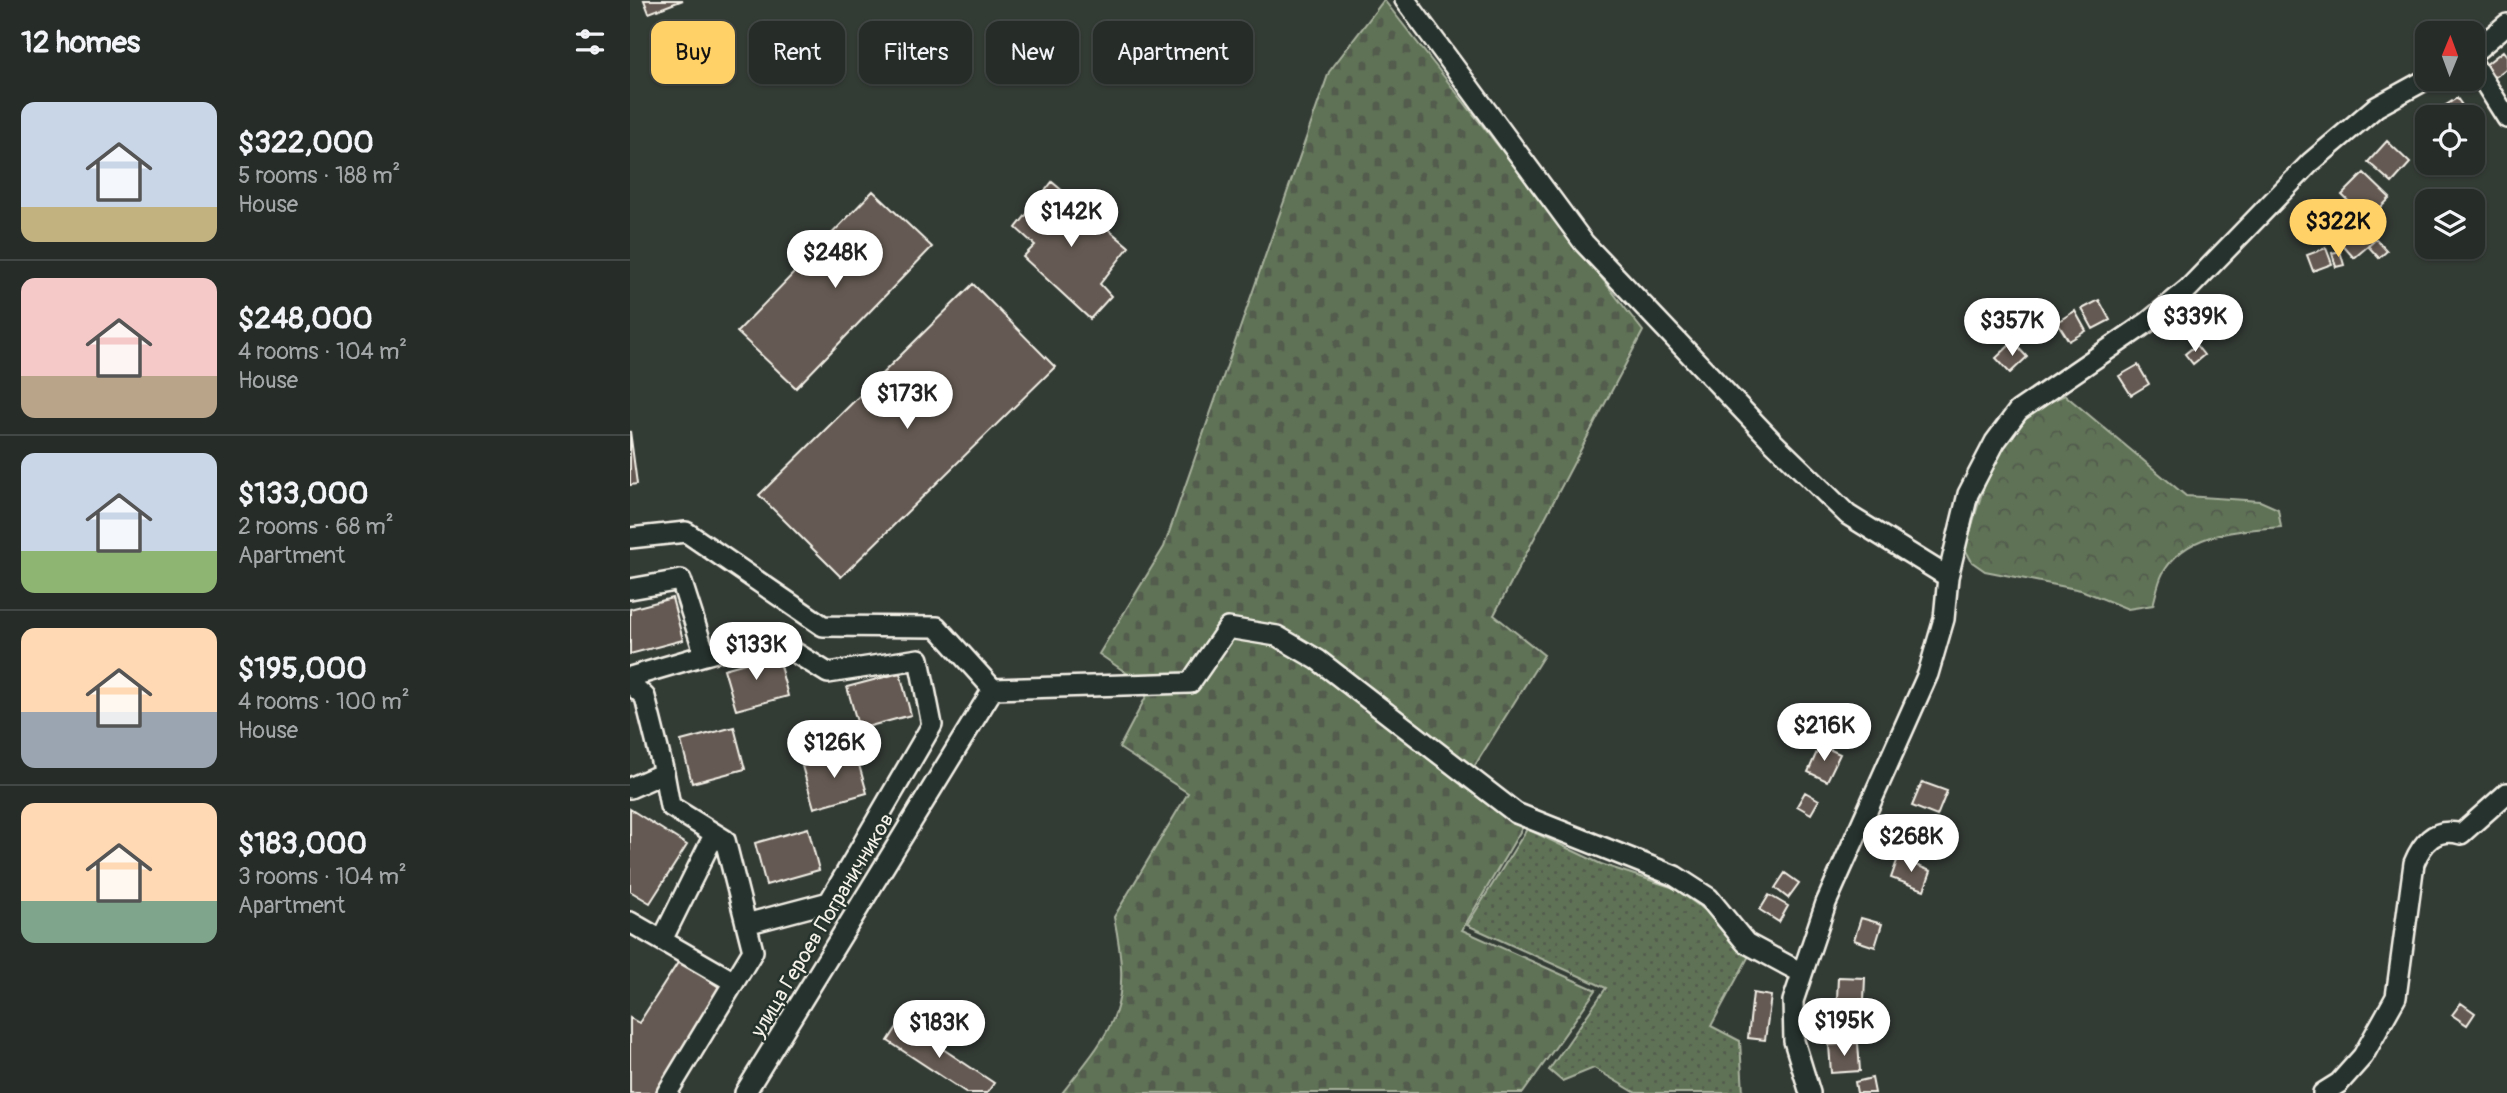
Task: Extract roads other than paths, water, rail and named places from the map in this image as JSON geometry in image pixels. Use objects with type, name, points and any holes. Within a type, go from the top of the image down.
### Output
[{"type":"street","points":[[1405,0],[1584,243],[1774,443],[1848,515],[1948,577]]},
{"type":"street","points":[[2485,42],[2507,24]]},
{"type":"street","points":[[2485,83],[2507,118]]},
{"type":"street","points":[[1810,1093],[1794,1041],[1793,1001],[1826,903],[1864,811],[1890,764],[1928,674],[1944,619],[1948,577],[1968,494],[1995,442],[2018,411],[2148,321],[2188,289],[2310,163],[2376,107],[2415,86]]},
{"type":"street","points":[[630,538],[686,532],[823,626],[937,627],[993,689],[1190,683],[1228,628],[1277,636],[1318,660],[1516,813],[1675,876],[1709,898],[1745,943],[1802,974]]},
{"type":"street","points":[[630,589],[681,580],[705,655]]},
{"type":"street","points":[[630,677],[770,636],[828,673],[919,659],[932,725],[829,902],[746,924]]},
{"type":"street","points":[[630,683],[645,697],[670,806],[725,841],[753,951],[667,1093]]},
{"type":"street","name":"улица Героев Пограничников","points":[[746,1093],[993,689]]},
{"type":"street","points":[[630,788],[663,774]]},
{"type":"street","points":[[2323,1093],[2339,1083],[2363,1056],[2396,997],[2414,863],[2421,846],[2434,834],[2448,830],[2461,834],[2507,793]]},
{"type":"street","points":[[662,940],[714,835]]},
{"type":"street","points":[[630,922],[733,982]]}]
